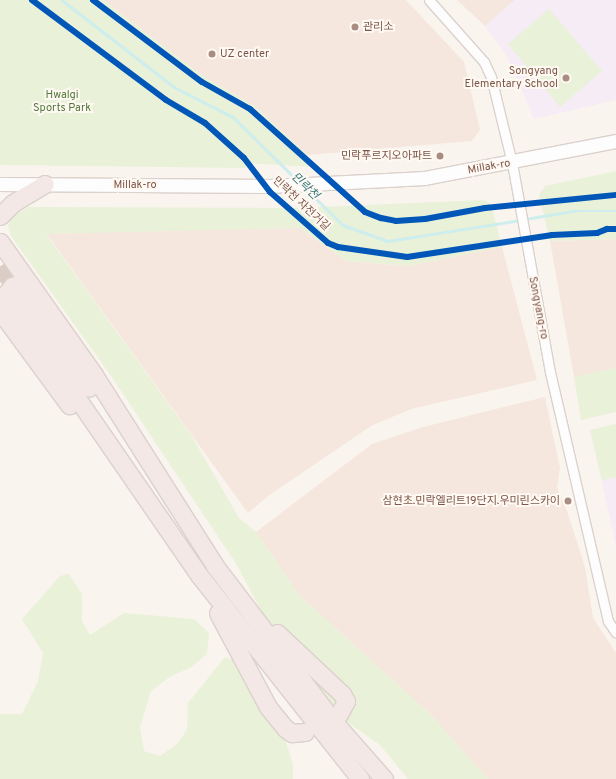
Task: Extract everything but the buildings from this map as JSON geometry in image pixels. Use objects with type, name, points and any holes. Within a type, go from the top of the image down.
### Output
[{"type":"highway","points":[[0,216],[13,203],[45,184]]},
{"type":"highway","points":[[0,242],[14,303],[64,399],[152,507],[199,575],[360,779]]},
{"type":"highway","points":[[14,303],[168,494],[215,566],[333,721],[384,779]]},
{"type":"highway","points":[[215,566],[295,652],[342,694],[346,701],[339,714]]},
{"type":"highway","points":[[199,575],[268,707],[285,728],[292,733],[305,732]]},
{"type":"main road","name":"Millak-ro","points":[[0,184],[270,186],[425,178],[512,163],[616,141]]},
{"type":"street","name":"Songyang-ro","points":[[428,0],[484,62],[491,77],[512,163],[516,195],[550,372],[608,621],[616,633]]},
{"type":"shaded area","points":[[103,0],[406,0],[464,62],[480,130],[472,141],[307,155],[256,107],[200,74]]},
{"type":"shaded area","points":[[457,0],[515,0],[485,26]]},
{"type":"shaded area","name":"Songyang Elementary School","points":[[515,0],[616,0],[616,100],[534,119],[507,56],[485,26]]},
{"type":"shaded area","points":[[299,228],[347,261],[408,266],[502,247],[537,380],[411,409],[371,426],[268,496],[248,513],[46,233]]},
{"type":"shaded area","points":[[616,239],[616,368],[574,377],[550,241]]},
{"type":"shaded area","points":[[545,397],[560,468],[557,488],[567,511],[585,567],[593,618],[616,653],[616,779],[488,779],[429,713],[299,595],[256,532],[372,444],[423,427]]},
{"type":"shaded area","points":[[616,424],[616,545],[590,430]]},
{"type":"green space","name":"Hwalgi Sports Park","points":[[0,0],[103,0],[200,74],[256,107],[307,155],[312,167],[248,163],[245,168],[0,165]]},
{"type":"green space","points":[[549,9],[602,71],[560,107],[508,44]]},
{"type":"green space","points":[[616,171],[616,239],[550,241],[539,195],[545,186]]},
{"type":"green space","points":[[484,200],[491,204],[502,247],[408,266],[347,261],[299,228],[46,234],[191,435],[239,518],[256,532],[299,595],[429,713],[488,779],[408,779],[380,745],[346,721],[270,627],[235,562],[109,373],[11,236],[8,226],[12,216],[29,207],[295,208]]},
{"type":"green space","points":[[616,368],[616,412],[581,420],[574,377]]},
{"type":"green space","points":[[616,424],[616,477],[602,480],[590,430]]},
{"type":"green space","points":[[69,574],[82,594],[82,621],[90,635],[124,613],[194,619],[209,633],[207,654],[190,668],[171,676],[151,691],[140,727],[144,751],[160,756],[177,744],[187,730],[188,703],[225,657],[239,662],[282,729],[293,765],[293,779],[0,779],[0,714],[22,714],[38,681],[43,653],[22,619],[60,576]]},
{"type":"waterway","name":"민락천","points":[[62,0],[174,87],[233,117],[297,180]]},
{"type":"waterway","name":"민락천","points":[[306,189],[343,225],[388,241],[520,220]]},
{"type":"waterway","name":"민락천","points":[[525,219],[574,211],[616,211]]},
{"type":"tunnel","points":[[0,266],[21,296]]},
{"type":"cycle path","name":"민락천 자전거길","points":[[32,0],[166,100],[205,123],[244,158],[270,192],[328,243],[338,247],[407,257],[552,235],[597,233],[607,229],[616,229]]},
{"type":"cycle path","points":[[93,0],[202,82],[250,109],[365,212],[381,218],[396,221],[425,219],[485,208],[616,195]]},
{"type":"place","name":"관리소","points":[[355,27]]},
{"type":"place","name":"UZ center","points":[[212,54]]},
{"type":"place","name":"Songyang Elementary School","points":[[566,78]]},
{"type":"place","name":"민락푸르지오아파트","points":[[440,156]]},
{"type":"place","name":"삼현초.민락엘리트19단지.우미린스카이","points":[[568,501]]}]
